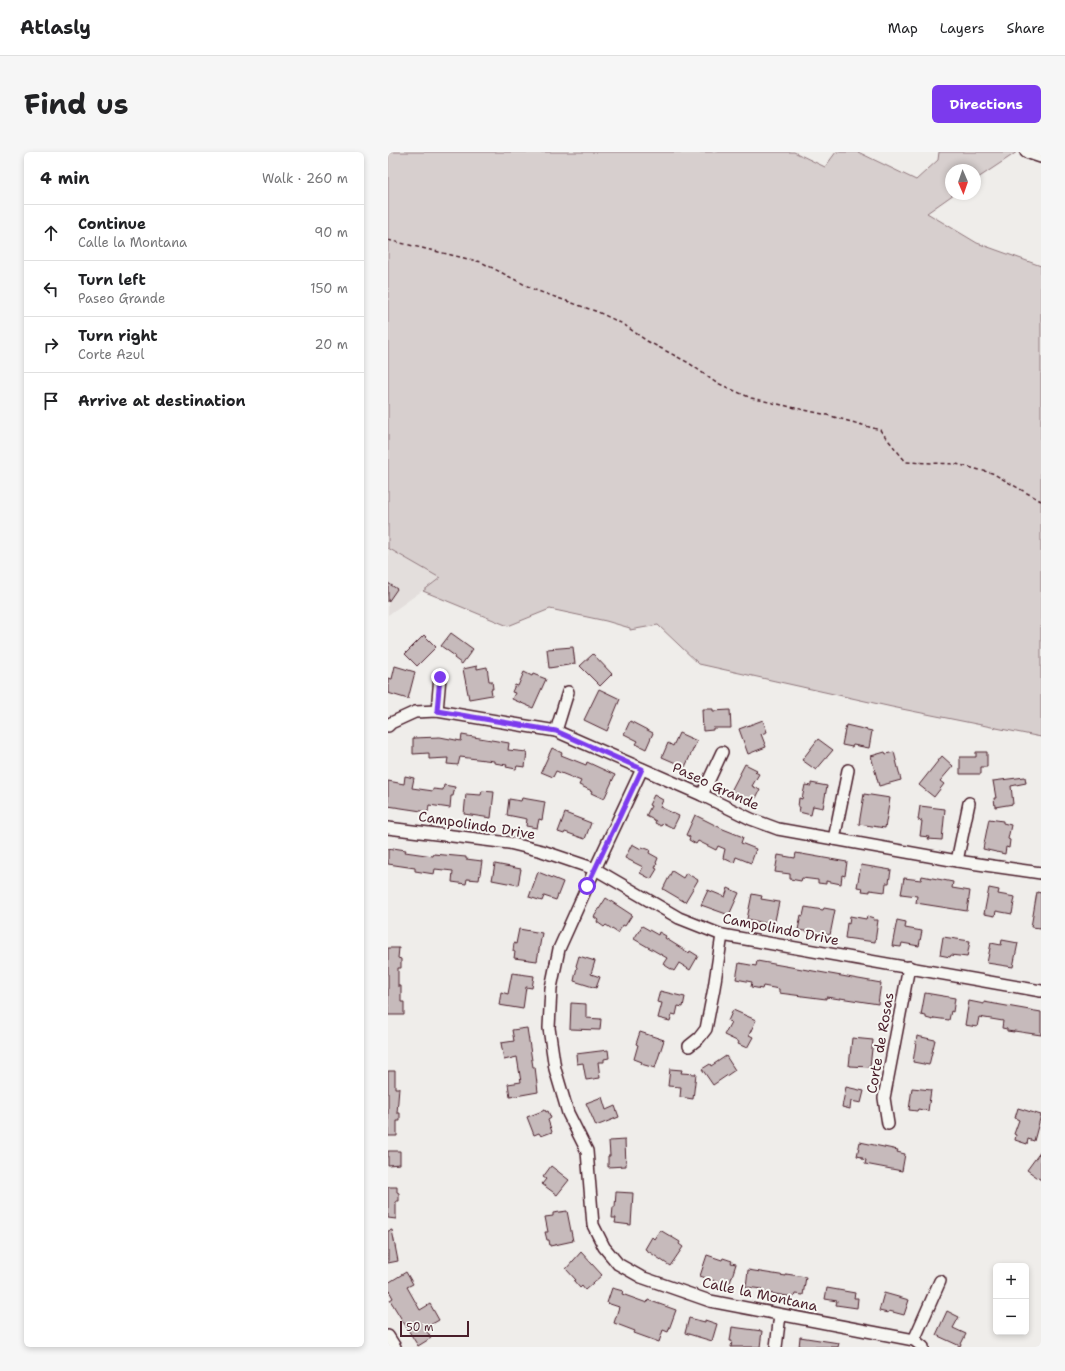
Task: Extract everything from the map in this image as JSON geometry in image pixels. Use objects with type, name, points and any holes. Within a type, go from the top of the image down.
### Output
[{"type":"street","points":[[1026,152],[1041,157]]},
{"type":"street","points":[[437,711],[440,677]]},
{"type":"street","points":[[556,731],[568,692]]},
{"type":"street","name":"Paseo Grande","points":[[388,726],[415,712],[437,711],[556,731],[702,795],[751,819],[778,829],[957,861],[1041,873]]},
{"type":"street","points":[[702,795],[722,752]]},
{"type":"street","name":"Calle la Montana","points":[[642,769],[560,949],[551,988],[549,1028],[555,1069],[568,1113],[587,1151],[593,1225],[604,1247],[618,1264],[640,1277],[710,1301],[914,1340],[923,1347]]},
{"type":"street","points":[[834,839],[848,770]]},
{"type":"street","points":[[957,861],[969,803]]},
{"type":"street","name":"Campolindo Drive","points":[[388,828],[509,843],[542,851],[595,870],[679,918],[722,935],[1041,990]]},
{"type":"street","points":[[689,1046],[699,1038],[706,1029],[722,935]]},
{"type":"street","name":"Corte de Rosas","points":[[888,1124],[884,1098],[909,967]]},
{"type":"street","points":[[914,1340],[940,1281]]},
{"type":"street","points":[[776,1347],[780,1315]]},
{"type":"street","points":[[388,1336],[395,1347]]},
{"type":"path","points":[[388,240],[481,262],[535,290],[598,312],[623,324],[647,341],[689,363],[716,382],[751,398],[827,415],[880,430],[906,462],[956,464],[992,473],[1041,501]]},
{"type":"shaded area","points":[[388,152],[794,152],[825,167],[836,152],[858,152],[916,180],[938,160],[939,152],[1017,152],[981,176],[981,164],[945,164],[945,200],[927,213],[977,243],[1041,266],[1041,737],[892,707],[699,664],[658,625],[630,630],[630,628],[606,621],[550,609],[508,626],[423,591],[440,578],[388,548]]},
{"type":"shaded area","points":[[388,548],[440,578],[388,615]]},
{"type":"building","points":[[388,583],[397,589],[388,602]]},
{"type":"building","points":[[451,633],[473,649],[462,664],[454,658],[455,656],[441,646]]},
{"type":"building","points":[[424,635],[436,647],[417,666],[405,654]]},
{"type":"building","points":[[573,647],[575,664],[549,668],[547,649]]},
{"type":"building","points":[[593,654],[612,674],[600,686],[580,666]]},
{"type":"building","points":[[395,666],[415,672],[408,699],[388,693],[388,678],[392,679]]},
{"type":"building","points":[[477,666],[477,669],[487,667],[489,681],[492,681],[492,695],[469,699],[463,669]]},
{"type":"building","points":[[524,672],[532,676],[533,674],[546,679],[533,708],[512,699],[515,693],[512,692],[515,685],[518,686]]},
{"type":"building","points":[[599,689],[620,699],[607,731],[584,720]]},
{"type":"building","points":[[702,709],[713,709],[713,711],[730,710],[731,728],[713,728],[713,730],[703,731]]},
{"type":"building","points":[[763,720],[767,732],[761,734],[766,747],[748,754],[739,729]]},
{"type":"building","points":[[630,721],[653,733],[646,749],[636,744],[638,741],[624,734]]},
{"type":"building","points":[[846,725],[872,731],[869,748],[853,745],[852,747],[842,745]]},
{"type":"building","points":[[679,733],[697,741],[685,767],[662,757],[668,743],[673,746]]},
{"type":"building","points":[[462,735],[509,743],[508,750],[527,752],[525,767],[517,766],[516,769],[506,767],[507,765],[494,763],[494,761],[460,757],[458,765],[447,764],[448,758],[429,759],[429,753],[413,754],[413,738],[440,737],[461,741]]},
{"type":"building","points":[[818,739],[833,750],[816,770],[802,760]]},
{"type":"building","points":[[552,748],[562,753],[561,755],[586,765],[587,762],[615,775],[604,799],[579,785],[581,781],[556,771],[553,777],[541,772]]},
{"type":"building","points":[[885,752],[886,754],[894,752],[901,780],[879,786],[871,756]]},
{"type":"building","points":[[976,752],[987,752],[987,767],[981,767],[981,774],[960,774],[960,757],[976,757]]},
{"type":"building","points":[[942,756],[953,766],[940,781],[944,784],[934,797],[919,785]]},
{"type":"building","points":[[745,764],[757,770],[755,772],[759,774],[752,786],[760,790],[756,798],[754,797],[751,801],[731,791]]},
{"type":"building","points":[[405,776],[414,778],[412,788],[433,791],[433,789],[443,790],[444,785],[455,787],[453,796],[451,796],[450,808],[429,805],[428,812],[388,806],[388,781],[404,784]]},
{"type":"building","points":[[1025,777],[1026,783],[1011,786],[1013,804],[995,807],[994,798],[996,798],[993,781]]},
{"type":"building","points":[[811,783],[827,786],[823,808],[813,806],[811,815],[799,812],[800,807],[798,807],[799,798],[802,799],[805,785],[811,786]]},
{"type":"building","points":[[482,791],[494,792],[491,818],[464,814],[466,794],[481,795]]},
{"type":"building","points":[[864,794],[890,798],[885,828],[859,824]]},
{"type":"building","points":[[654,795],[663,800],[660,807],[679,816],[673,828],[663,823],[661,826],[655,823],[656,821],[646,816]]},
{"type":"building","points":[[522,798],[545,802],[542,820],[539,819],[537,828],[526,826],[527,819],[507,815],[509,799],[521,801]]},
{"type":"building","points":[[920,806],[945,809],[942,840],[928,839],[929,837],[920,836],[922,821],[918,820]]},
{"type":"building","points":[[565,813],[591,823],[585,839],[565,832],[564,834],[558,832]]},
{"type":"building","points":[[695,815],[743,837],[741,843],[756,849],[751,863],[736,857],[734,863],[723,858],[725,849],[718,846],[716,850],[698,841],[696,844],[689,840],[690,837],[686,835]]},
{"type":"building","points":[[989,819],[1003,821],[1003,823],[1011,825],[1008,839],[1010,840],[1009,848],[1006,847],[1005,854],[983,849]]},
{"type":"building","points":[[632,844],[641,849],[642,847],[650,850],[649,853],[658,858],[655,868],[657,869],[651,879],[640,873],[643,867],[625,858]]},
{"type":"building","points":[[393,848],[406,850],[405,852],[433,856],[434,854],[466,857],[466,859],[482,861],[479,880],[467,879],[466,884],[452,882],[453,871],[435,869],[434,874],[415,871],[415,868],[388,864],[388,849],[393,850]]},
{"type":"building","points":[[796,853],[847,862],[845,876],[842,875],[841,884],[826,881],[826,884],[818,883],[818,880],[802,878],[801,881],[790,879],[790,874],[775,872],[778,855],[795,858]]},
{"type":"building","points":[[495,864],[521,869],[518,885],[492,880]]},
{"type":"building","points":[[861,865],[891,870],[889,883],[886,883],[885,892],[870,890],[870,892],[862,891],[863,888],[857,887]]},
{"type":"building","points":[[672,871],[683,878],[686,873],[698,880],[685,902],[663,889]]},
{"type":"building","points":[[538,872],[563,882],[556,900],[544,896],[542,901],[529,897]]},
{"type":"building","points":[[922,876],[953,882],[952,888],[970,891],[967,911],[916,903],[917,896],[901,894],[904,878],[921,880]]},
{"type":"building","points":[[728,888],[739,893],[729,915],[701,905],[708,890],[725,897]]},
{"type":"building","points":[[989,888],[999,890],[998,894],[1015,897],[1012,914],[996,911],[995,916],[984,914]]},
{"type":"building","points":[[1037,892],[1041,893],[1041,928],[1031,927]]},
{"type":"building","points":[[752,894],[762,896],[761,899],[779,902],[774,925],[747,919]]},
{"type":"building","points":[[606,898],[632,915],[625,926],[623,925],[618,933],[606,925],[604,927],[597,922],[598,920],[594,917]]},
{"type":"building","points":[[805,907],[835,910],[830,935],[798,930],[801,915],[803,916]]},
{"type":"building","points":[[850,916],[866,919],[867,916],[874,918],[873,920],[878,920],[875,942],[845,938],[847,923],[849,924]]},
{"type":"building","points":[[897,920],[906,922],[905,928],[922,931],[919,946],[902,943],[901,947],[892,946]]},
{"type":"building","points":[[642,926],[658,935],[659,932],[666,936],[665,938],[689,953],[690,951],[698,956],[690,970],[679,963],[674,971],[663,964],[667,958],[634,939]]},
{"type":"building","points":[[519,929],[542,933],[537,961],[514,958],[514,943],[516,944]]},
{"type":"building","points":[[943,937],[970,941],[967,957],[951,955],[950,957],[940,955]]},
{"type":"building","points":[[1002,940],[1018,943],[1013,967],[987,963],[991,943],[1001,945]]},
{"type":"building","points":[[388,948],[399,948],[398,958],[401,959],[401,968],[398,968],[398,986],[401,986],[401,1002],[404,1002],[404,1015],[388,1015]]},
{"type":"building","points":[[579,956],[595,961],[591,974],[600,977],[596,988],[574,981]]},
{"type":"building","points":[[757,961],[881,983],[878,1004],[840,998],[826,997],[826,999],[779,993],[779,989],[763,986],[762,989],[751,987],[752,982],[736,979],[739,963],[756,966]]},
{"type":"building","points":[[512,973],[534,976],[532,988],[526,987],[523,1009],[499,1005],[501,992],[508,994]]},
{"type":"building","points":[[660,991],[685,997],[683,1007],[678,1006],[676,1015],[672,1014],[670,1021],[658,1018],[662,1003],[657,1002]]},
{"type":"building","points":[[925,993],[955,998],[953,1012],[951,1011],[949,1020],[934,1018],[933,1020],[921,1015]]},
{"type":"building","points":[[969,1001],[984,1004],[984,1002],[1041,1012],[1041,1035],[1007,1031],[1007,1029],[1002,1028],[1003,1021],[979,1017],[977,1027],[965,1025]]},
{"type":"building","points":[[571,1003],[586,1004],[586,1018],[601,1019],[600,1030],[570,1029]]},
{"type":"building","points":[[733,1010],[756,1020],[749,1035],[753,1037],[747,1048],[738,1044],[739,1042],[724,1035],[731,1022],[728,1021]]},
{"type":"building","points":[[527,1028],[533,1067],[535,1067],[538,1092],[510,1097],[508,1084],[521,1082],[517,1057],[504,1060],[501,1043],[514,1041],[512,1030]]},
{"type":"building","points":[[640,1032],[664,1040],[655,1068],[641,1064],[642,1062],[634,1059],[638,1045],[636,1044]]},
{"type":"building","points":[[917,1036],[935,1040],[929,1065],[913,1062]]},
{"type":"building","points":[[852,1038],[873,1040],[870,1067],[849,1066]]},
{"type":"building","points":[[608,1050],[609,1058],[604,1059],[604,1062],[598,1062],[600,1078],[586,1080],[583,1063],[577,1064],[576,1054]]},
{"type":"building","points":[[726,1056],[735,1070],[713,1085],[702,1069],[710,1064],[711,1066]]},
{"type":"building","points":[[670,1069],[682,1070],[681,1073],[696,1074],[693,1099],[680,1097],[681,1087],[668,1086]]},
{"type":"building","points":[[388,1071],[395,1071],[395,1088],[399,1088],[397,1113],[400,1113],[400,1121],[397,1121],[397,1136],[388,1136]]},
{"type":"building","points":[[846,1087],[864,1091],[861,1103],[851,1101],[850,1109],[842,1107]]},
{"type":"building","points":[[912,1088],[931,1090],[928,1111],[918,1109],[917,1111],[909,1110]]},
{"type":"building","points":[[602,1097],[606,1110],[615,1106],[619,1117],[596,1126],[586,1103]]},
{"type":"building","points":[[1018,1108],[1041,1115],[1034,1141],[1028,1139],[1027,1144],[1015,1140],[1016,1135],[1014,1134],[1019,1120],[1015,1118]]},
{"type":"building","points":[[545,1110],[546,1112],[548,1111],[551,1118],[548,1120],[552,1132],[541,1136],[539,1133],[534,1135],[527,1117]]},
{"type":"building","points":[[625,1140],[626,1166],[608,1167],[608,1156],[610,1156],[609,1141]]},
{"type":"building","points":[[860,1142],[898,1150],[897,1152],[905,1154],[902,1171],[865,1164],[866,1160],[857,1156]]},
{"type":"building","points":[[388,1151],[400,1151],[400,1164],[388,1165]]},
{"type":"building","points":[[1041,1151],[1041,1180],[1027,1170]]},
{"type":"building","points":[[551,1166],[569,1180],[557,1195],[542,1184],[546,1179],[543,1177]]},
{"type":"building","points":[[388,1187],[397,1187],[397,1192],[399,1193],[399,1201],[396,1201],[396,1219],[388,1218]]},
{"type":"building","points":[[616,1192],[633,1193],[631,1225],[615,1223],[616,1218],[612,1218],[613,1207],[615,1207]]},
{"type":"building","points":[[567,1211],[573,1241],[550,1246],[545,1232],[548,1232],[545,1217],[553,1216],[553,1213]]},
{"type":"building","points":[[392,1230],[398,1261],[388,1263],[388,1231]]},
{"type":"building","points":[[660,1230],[680,1242],[679,1244],[683,1247],[670,1266],[645,1249],[652,1237],[654,1239]]},
{"type":"building","points":[[581,1252],[602,1275],[585,1290],[582,1286],[580,1288],[574,1281],[576,1280],[566,1269]]},
{"type":"building","points":[[707,1255],[722,1260],[723,1258],[736,1264],[729,1286],[700,1276]]},
{"type":"building","points":[[748,1270],[786,1276],[786,1274],[806,1277],[803,1295],[795,1294],[794,1297],[762,1292],[762,1289],[746,1287]]},
{"type":"building","points":[[406,1272],[413,1284],[407,1287],[420,1310],[430,1304],[439,1320],[425,1328],[431,1338],[418,1346],[390,1300],[393,1298],[388,1289],[388,1283]]},
{"type":"building","points":[[612,1288],[623,1291],[622,1294],[647,1303],[648,1300],[676,1310],[668,1332],[663,1330],[659,1342],[634,1333],[635,1331],[614,1323],[619,1307],[607,1303]]},
{"type":"building","points":[[827,1288],[855,1293],[854,1298],[858,1298],[857,1308],[836,1305],[837,1301],[825,1299]]},
{"type":"building","points":[[884,1293],[909,1300],[904,1315],[889,1311],[888,1313],[879,1311]]},
{"type":"building","points":[[947,1311],[959,1317],[953,1328],[966,1334],[960,1346],[936,1335]]},
{"type":"building","points":[[689,1318],[705,1322],[705,1320],[717,1324],[712,1341],[685,1333]]},
{"type":"building","points":[[732,1327],[762,1331],[760,1347],[731,1347],[732,1341],[730,1341]]},
{"type":"building","points":[[800,1337],[839,1343],[838,1347],[799,1347]]},
{"type":"route","points":[[440,677],[437,711],[556,731],[642,769],[587,886]]}]
